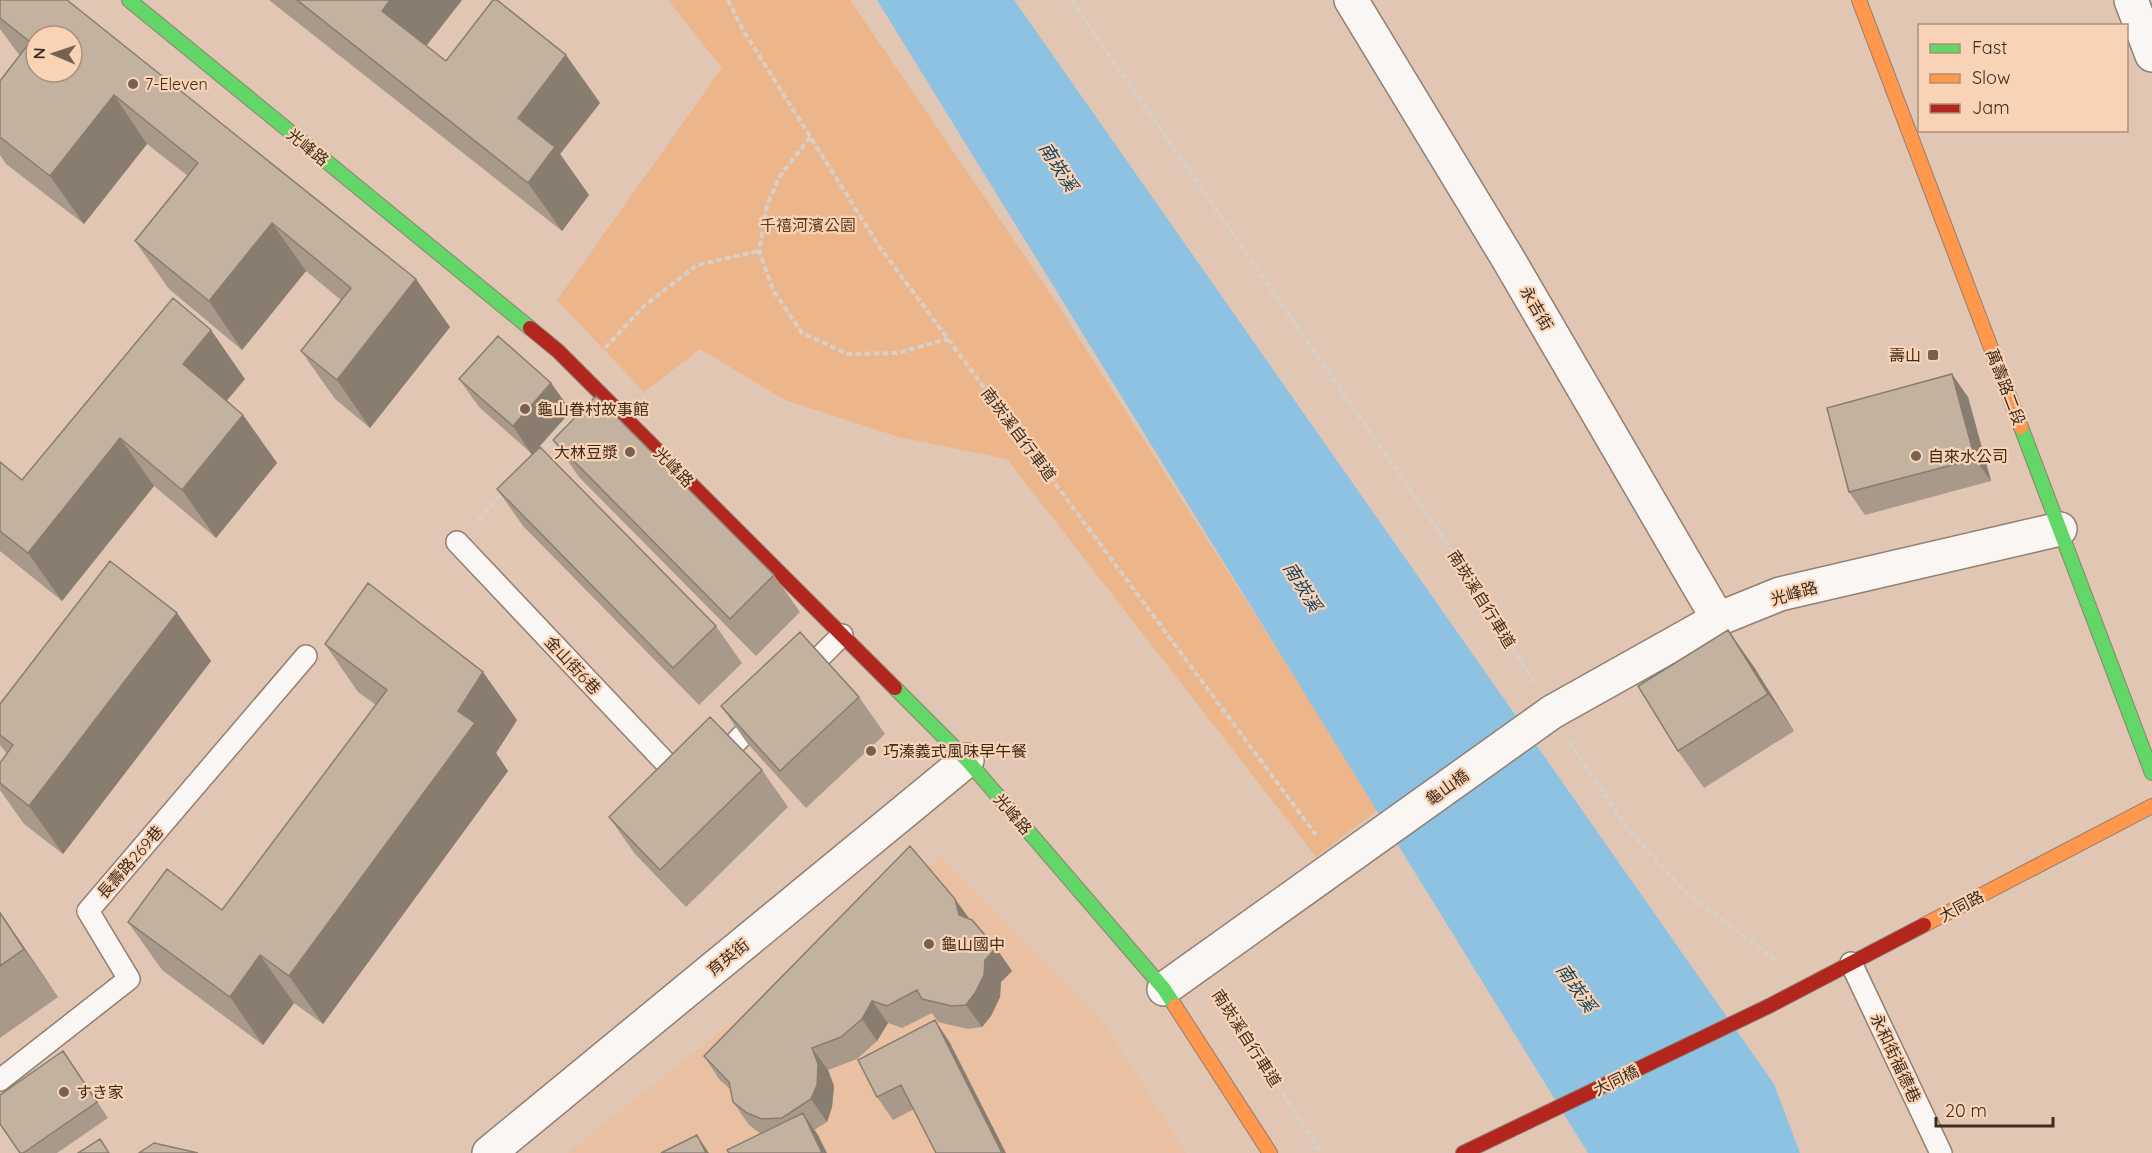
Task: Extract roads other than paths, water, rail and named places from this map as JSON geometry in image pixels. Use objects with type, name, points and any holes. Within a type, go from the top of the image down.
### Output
[{"type":"street","name":"光峰路","points":[[129,0],[558,351],[967,760],[1164,990],[1270,1153]]},
{"type":"street","name":"永吉街","points":[[1351,0],[1508,257],[1718,619]]},
{"type":"street","name":"萬壽路二段","points":[[1859,0],[2152,773]]},
{"type":"street","points":[[2131,0],[2152,55]]},
{"type":"street","name":"光峰路","points":[[1550,712],[1718,619],[1780,594],[2060,529]]},
{"type":"street","name":"龜山橋","points":[[1164,990],[1550,712]]},
{"type":"street","name":"育英街","points":[[489,1153],[967,760]]},
{"type":"street","name":"大同路","points":[[1769,1006],[2152,806]]},
{"type":"street","name":"大同橋","points":[[1463,1153],[1769,1006]]},
{"type":"lane","name":"金山街6巷","points":[[457,542],[690,788],[774,703]]},
{"type":"lane","points":[[791,686],[842,635]]},
{"type":"lane","name":"長壽路269巷","points":[[0,1080],[129,979],[88,911],[306,656]]},
{"type":"lane","name":"永和街福德巷","points":[[1851,963],[1941,1153]]},
{"type":"water","name":"南崁溪","points":[[877,0],[1014,0],[1774,1084],[1800,1153],[1588,1153]]},
{"type":"place","name":"7-Eleven","points":[[133,84]]},
{"type":"place","name":"壽山","points":[[1933,355]]},
{"type":"place","name":"龜山眷村故事館","points":[[525,409]]},
{"type":"place","name":"大林豆漿","points":[[630,452]]},
{"type":"place","name":"自來水公司","points":[[1916,456]]},
{"type":"place","name":"巧溱義式風味早午餐","points":[[871,751]]},
{"type":"place","name":"龜山國中","points":[[929,944]]},
{"type":"place","name":"すき家","points":[[64,1092]]},
{"type":"park label","name":"千禧河濱公園","points":[[808,225]]}]
